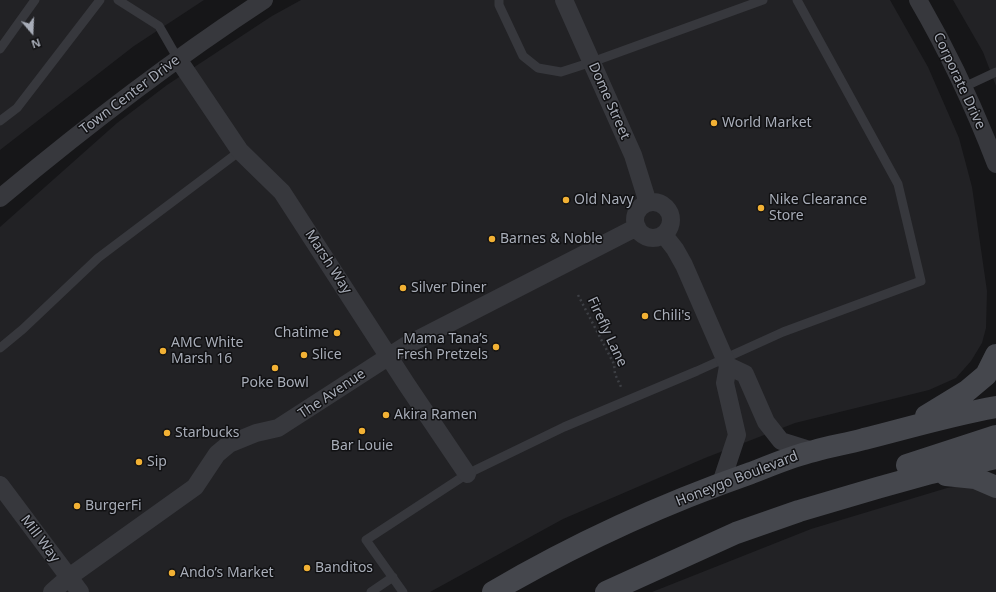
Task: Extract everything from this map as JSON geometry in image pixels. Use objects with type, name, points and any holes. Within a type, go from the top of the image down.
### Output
[{"type":"main road","points":[[906,428],[967,391],[986,375],[996,355]]},
{"type":"main road","name":"Honeygo Boulevard","points":[[493,592],[533,569],[601,535],[681,499],[721,483],[813,451],[862,440],[972,411],[996,407]]},
{"type":"main road","points":[[799,511],[902,467],[996,436]]},
{"type":"main road","points":[[606,592],[736,533],[799,511],[931,473],[996,458]]},
{"type":"main road","points":[[931,473],[975,478],[996,487]]},
{"type":"street","name":"Town Center Drive","points":[[0,198],[108,111],[217,30],[264,0]]},
{"type":"street","name":"Dome Street","points":[[564,0],[633,156],[648,203]]},
{"type":"street","name":"Corporate Drive","points":[[918,0],[940,37],[964,87],[996,164]]},
{"type":"street","name":"Marsh Way","points":[[178,59],[240,151],[282,192],[388,356],[467,474]]},
{"type":"street","points":[[648,203],[658,203],[668,210],[671,220],[670,226],[664,235],[648,238],[639,232],[636,227],[636,216],[642,206],[648,203]]},
{"type":"street","name":"The Avenue","points":[[52,592],[69,577],[195,487],[217,454],[229,444],[278,428],[412,342],[636,227]]},
{"type":"street","points":[[664,235],[684,264],[727,362],[725,383],[737,435],[721,483]]},
{"type":"street","points":[[727,362],[745,374],[766,422],[781,441],[813,451]]},
{"type":"street","name":"Mill Way","points":[[0,485],[80,592]]},
{"type":"lane","points":[[0,49],[35,0]]},
{"type":"lane","points":[[0,121],[17,108],[100,0]]},
{"type":"lane","points":[[118,0],[159,26],[178,59]]},
{"type":"lane","points":[[499,0],[499,5],[523,56],[538,68],[561,72],[763,0]]},
{"type":"lane","points":[[404,592],[366,540],[467,474],[564,427],[727,362],[783,332],[921,281],[898,184],[797,0]]},
{"type":"lane","points":[[964,87],[996,72]]},
{"type":"lane","points":[[0,348],[23,329],[98,258],[240,151]]},
{"type":"lane","points":[[371,592],[392,577]]},
{"type":"path","name":"Firefly Lane","points":[[578,295],[614,364],[616,374],[627,401]]},
{"type":"shaded area","points":[[0,0],[204,0],[134,46],[0,150]]},
{"type":"shaded area","points":[[301,0],[890,0],[928,67],[959,138],[972,187],[987,291],[986,328],[982,343],[971,361],[956,378],[929,390],[795,423],[705,458],[563,519],[430,592],[0,592],[0,227],[117,123],[167,85],[272,16]]},
{"type":"shaded area","points":[[953,0],[996,0],[996,86],[983,52]]},
{"type":"shaded area","points":[[996,481],[996,592],[652,592],[811,529],[947,488]]},
{"type":"place","name":"World Market","points":[[714,123]]},
{"type":"place","name":"Old Navy","points":[[566,200]]},
{"type":"place","name":"Nike Clearance Store","points":[[761,208]]},
{"type":"place","name":"Barnes & Noble","points":[[492,239]]},
{"type":"place","name":"Silver Diner","points":[[403,288]]},
{"type":"place","name":"Chili's","points":[[645,316]]},
{"type":"place","name":"Chatime","points":[[337,333]]},
{"type":"place","name":"Mama Tana’s Fresh Pretzels","points":[[496,347]]},
{"type":"place","name":"AMC White Marsh 16","points":[[163,351]]},
{"type":"place","name":"Slice","points":[[304,355]]},
{"type":"place","name":"Poke Bowl","points":[[275,368]]},
{"type":"place","name":"Akira Ramen","points":[[386,415]]},
{"type":"place","name":"Bar Louie","points":[[362,431]]},
{"type":"place","name":"Starbucks","points":[[167,433]]},
{"type":"place","name":"Sip","points":[[139,462]]},
{"type":"place","name":"BurgerFi","points":[[77,506]]},
{"type":"place","name":"Banditos","points":[[307,568]]},
{"type":"place","name":"Ando’s Market","points":[[172,573]]}]
